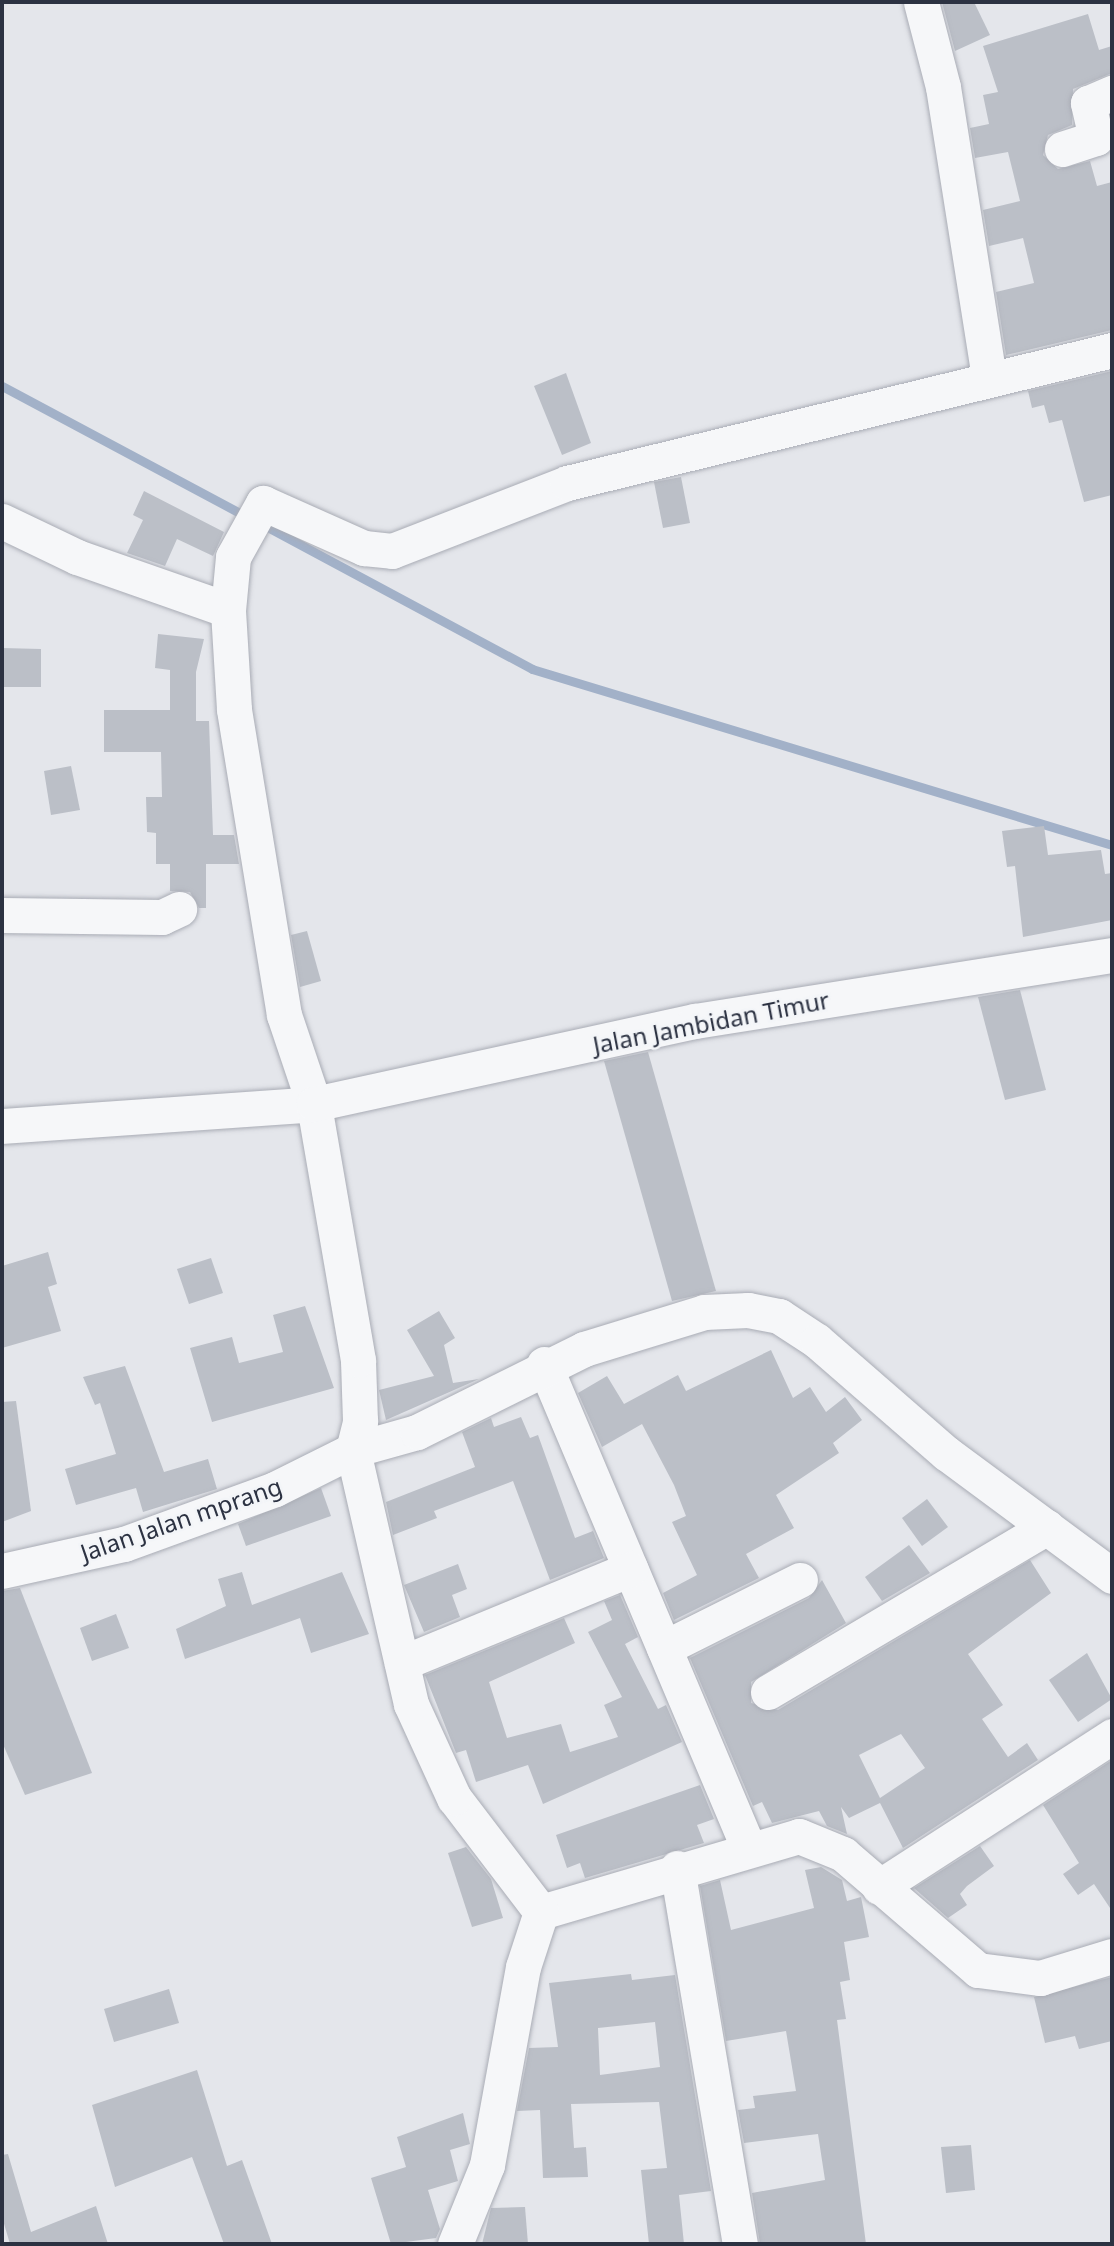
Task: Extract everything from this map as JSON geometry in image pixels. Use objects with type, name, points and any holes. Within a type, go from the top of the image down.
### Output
[{"type":"street","points":[[921,2],[943,87],[989,378]]},
{"type":"street","points":[[1062,149],[1096,138],[1088,103],[1112,93]]},
{"type":"street","points":[[541,1912],[435,1765],[402,1663],[353,1450],[360,1421],[358,1360],[314,1104],[284,1015],[255,855],[228,610],[233,557],[253,514],[268,504],[364,548],[392,551],[567,483],[1112,350]]},
{"type":"street","points":[[2,521],[77,557],[228,610]]},
{"type":"street","points":[[2,915],[162,917],[179,909]]},
{"type":"street","name":"Jalan Jambidan Timur","points":[[2,1126],[314,1104],[695,1021],[1112,955]]},
{"type":"street","name":"Jalan Jalan mprang","points":[[2,1571],[124,1544],[275,1489],[353,1450],[417,1432],[544,1364],[704,1312],[779,1317],[1112,1576]]},
{"type":"street","points":[[544,1364],[748,1847]]},
{"type":"street","points":[[768,1692],[1047,1527]]},
{"type":"street","points":[[402,1663],[630,1569]]},
{"type":"street","points":[[664,1648],[800,1580]]},
{"type":"street","points":[[879,1886],[1112,1736]]},
{"type":"street","points":[[541,1912],[748,1847],[799,1836],[821,1841],[879,1886],[954,1955],[1007,1979],[1040,1978],[1112,1956]]},
{"type":"street","points":[[677,1868],[740,2244]]},
{"type":"street","points":[[455,2244],[484,2176],[523,1967],[541,1912]]},
{"type":"building","points":[[942,2],[974,2],[990,35],[955,51]]},
{"type":"building","points":[[1088,14],[1099,50],[1112,46],[1112,73],[1073,89],[1072,125],[1048,135],[1043,155],[1058,169],[1090,161],[1097,186],[1112,182],[1112,330],[1006,355],[996,292],[1034,283],[1023,238],[989,246],[983,210],[1020,201],[1008,152],[975,158],[970,128],[989,124],[983,95],[998,92],[983,46]]},
{"type":"building","points":[[1112,371],[1112,495],[1084,502],[1062,420],[1049,423],[1044,405],[1032,408],[1028,391]]},
{"type":"building","points":[[566,373],[591,443],[562,455],[534,386]]},
{"type":"building","points":[[681,477],[690,523],[663,528],[654,482]]},
{"type":"building","points":[[144,491],[224,532],[213,556],[177,539],[165,566],[127,553],[143,520],[133,515]]},
{"type":"building","points":[[158,634],[204,639],[196,672],[196,721],[209,721],[213,835],[234,835],[239,864],[206,864],[206,908],[199,908],[190,892],[170,891],[170,864],[156,864],[156,833],[147,832],[146,797],[162,797],[161,752],[104,752],[104,710],[170,710],[170,670],[155,668]]},
{"type":"building","points":[[2,648],[41,649],[41,687],[2,687]]},
{"type":"building","points":[[71,766],[80,810],[51,815],[44,771]]},
{"type":"building","points":[[1044,826],[1048,855],[1101,850],[1105,874],[1112,873],[1112,920],[1023,937],[1015,866],[1007,867],[1002,831]]},
{"type":"building","points":[[307,931],[321,981],[300,987],[291,935]]},
{"type":"building","points":[[1020,990],[1046,1090],[1005,1100],[978,997]]},
{"type":"building","points":[[648,1052],[716,1291],[672,1301],[604,1061]]},
{"type":"building","points":[[48,1252],[57,1284],[48,1287],[61,1331],[2,1348],[2,1266]]},
{"type":"building","points":[[211,1258],[223,1293],[189,1304],[177,1269]]},
{"type":"building","points":[[305,1306],[334,1388],[212,1422],[190,1348],[232,1337],[239,1363],[283,1352],[273,1315]]},
{"type":"building","points":[[439,1311],[455,1338],[444,1345],[453,1383],[479,1379],[386,1420],[379,1390],[434,1376],[407,1330]]},
{"type":"building","points":[[771,1350],[793,1398],[810,1387],[826,1412],[845,1397],[862,1420],[833,1443],[839,1453],[776,1495],[794,1528],[746,1554],[759,1578],[674,1620],[663,1593],[697,1575],[672,1522],[686,1516],[674,1485],[642,1424],[602,1447],[578,1393],[607,1376],[624,1404],[678,1375],[686,1391]]},
{"type":"building","points":[[125,1366],[164,1472],[208,1459],[217,1489],[143,1512],[136,1488],[76,1505],[65,1469],[116,1454],[100,1403],[95,1405],[83,1377]]},
{"type":"building","points":[[16,1401],[31,1511],[2,1522],[2,1402]]},
{"type":"building","points":[[521,1417],[530,1438],[538,1435],[575,1538],[593,1531],[604,1558],[550,1580],[513,1481],[434,1511],[437,1518],[393,1535],[386,1502],[475,1467],[462,1432],[491,1418],[494,1427]]},
{"type":"building","points":[[321,1488],[331,1516],[246,1546],[238,1524]]},
{"type":"building","points":[[927,1499],[948,1527],[922,1546],[902,1518]]},
{"type":"building","points":[[909,1545],[930,1573],[882,1601],[865,1577]]},
{"type":"building","points":[[1030,1560],[1051,1593],[968,1654],[1003,1705],[982,1719],[1008,1757],[1027,1743],[1038,1760],[903,1848],[880,1803],[849,1818],[841,1807],[847,1834],[827,1826],[819,1811],[772,1823],[762,1802],[753,1806],[690,1658],[809,1598],[822,1580],[846,1623],[751,1682],[751,1703],[778,1710]],"holes":[[[901,1734],[925,1768],[880,1798],[859,1755]]]},
{"type":"building","points":[[458,1564],[467,1589],[452,1595],[460,1617],[424,1632],[404,1585]]},
{"type":"building","points":[[242,1572],[252,1605],[342,1572],[369,1634],[311,1653],[300,1618],[185,1659],[176,1629],[226,1606],[218,1579]]},
{"type":"building","points":[[20,1588],[92,1773],[25,1795],[2,1742],[2,1591]]},
{"type":"building","points":[[620,1595],[638,1637],[625,1644],[658,1709],[666,1705],[682,1742],[543,1804],[528,1765],[476,1782],[466,1750],[456,1753],[425,1675],[564,1618],[575,1643],[489,1682],[507,1738],[561,1724],[570,1752],[618,1737],[604,1705],[622,1697],[588,1632],[612,1620],[604,1601]]},
{"type":"building","points":[[116,1614],[129,1648],[92,1661],[80,1628]]},
{"type":"building","points":[[1087,1653],[1112,1699],[1078,1722],[1049,1680]]},
{"type":"building","points":[[1112,1760],[1112,1911],[1094,1884],[1078,1895],[1063,1874],[1079,1863],[1043,1805]]},
{"type":"building","points":[[700,1785],[714,1819],[697,1825],[704,1843],[585,1878],[580,1863],[567,1868],[556,1835]]},
{"type":"building","points":[[980,1846],[994,1866],[967,1886],[960,1894],[967,1905],[948,1918],[914,1888]]},
{"type":"building","points":[[466,1847],[491,1879],[503,1918],[472,1927],[448,1853]]},
{"type":"building","points":[[821,1867],[842,1880],[847,1901],[861,1897],[869,1937],[844,1942],[850,1980],[840,1982],[846,2019],[837,2020],[866,2244],[760,2244],[752,2193],[825,2180],[818,2134],[744,2143],[738,2110],[755,2108],[753,2096],[796,2091],[786,2031],[726,2041],[700,1886],[720,1880],[731,1930],[814,1908],[805,1870]]},
{"type":"building","points":[[631,1974],[632,1980],[675,1975],[711,2191],[679,2195],[684,2244],[649,2244],[641,2170],[667,2168],[659,2102],[571,2104],[574,2148],[586,2147],[588,2177],[543,2178],[540,2110],[517,2111],[529,2048],[558,2047],[549,1983]],"holes":[[[655,2022],[660,2067],[600,2075],[598,2028]]]},
{"type":"building","points":[[1112,1977],[1112,2041],[1079,2049],[1075,2036],[1045,2043],[1034,1997]]},
{"type":"building","points":[[169,1989],[179,2023],[114,2042],[104,2009]]},
{"type":"building","points":[[197,2070],[227,2166],[242,2160],[272,2244],[224,2244],[192,2157],[115,2187],[92,2105]]},
{"type":"building","points":[[463,2113],[470,2144],[450,2150],[458,2181],[428,2190],[440,2229],[436,2238],[391,2244],[371,2178],[406,2167],[397,2137]]},
{"type":"building","points":[[971,2145],[975,2190],[946,2193],[941,2147]]},
{"type":"building","points":[[8,2154],[31,2232],[96,2206],[108,2244],[10,2244],[2,2217],[2,2155]]},
{"type":"building","points":[[525,2207],[528,2244],[482,2244],[491,2208]]},
{"type":"waterway","points":[[2,386],[247,517]]},
{"type":"waterway","points":[[260,523],[532,669],[1112,845]]}]
